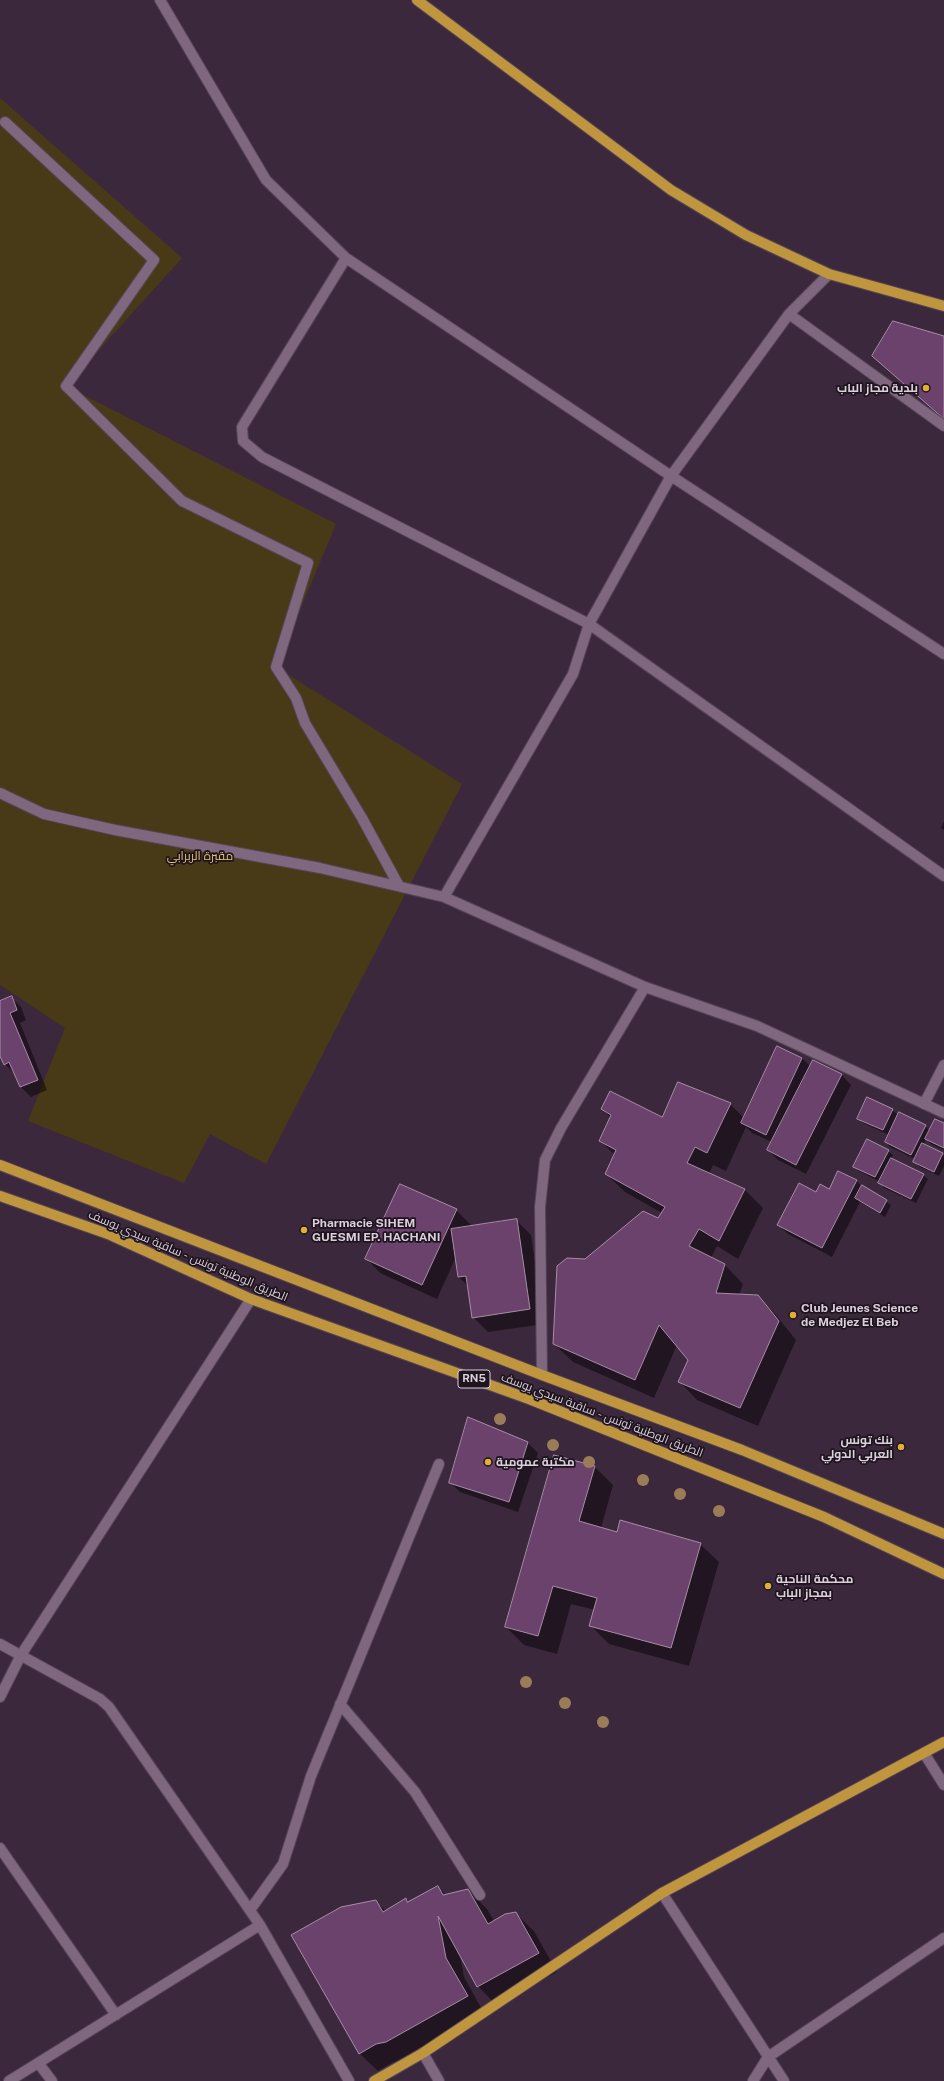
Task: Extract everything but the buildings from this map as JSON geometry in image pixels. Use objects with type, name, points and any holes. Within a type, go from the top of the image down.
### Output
[{"type":"main road","points":[[417,0],[671,190],[746,235],[829,274],[944,306]]},
{"type":"main road","name":"الطريق الوطنية تونس - ساقية سيدي يوسف","points":[[0,1166],[542,1375],[742,1450],[944,1534]]},
{"type":"main road","name":"الطريق الوطنية تونس - ساقية سيدي يوسف","points":[[0,1196],[108,1234],[251,1299],[529,1399],[824,1517],[944,1574]]},
{"type":"main road","points":[[374,2081],[424,2053],[662,1894],[944,1742]]},
{"type":"street","points":[[160,0],[266,180],[346,258],[671,476],[865,604],[944,654]]},
{"type":"street","points":[[5,122],[154,260],[66,386],[182,501],[308,563],[276,668],[296,698],[306,723],[362,818],[399,886]]},
{"type":"street","points":[[346,258],[242,427],[243,441],[262,457],[589,624],[944,876]]},
{"type":"street","points":[[444,897],[573,674],[589,624],[671,476],[790,314],[829,274]]},
{"type":"street","points":[[790,314],[944,426]]},
{"type":"street","points":[[0,793],[44,814],[115,830],[320,868],[444,897],[645,987],[757,1026],[944,1113]]},
{"type":"street","points":[[542,1375],[540,1207],[545,1160],[561,1128],[645,987]]},
{"type":"street","points":[[924,1104],[944,1065]]},
{"type":"street","points":[[0,1697],[21,1655],[251,1299]]},
{"type":"street","points":[[250,1910],[283,1864],[311,1776],[439,1464]]},
{"type":"street","points":[[0,1644],[100,1699],[109,1707],[260,1925],[349,2081]]},
{"type":"street","points":[[340,1704],[415,1792],[480,1896]]},
{"type":"street","points":[[924,1753],[944,1785]]},
{"type":"street","points":[[0,1848],[116,2015]]},
{"type":"street","points":[[662,1894],[784,2081]]},
{"type":"street","points":[[9,2081],[39,2064],[260,1925]]},
{"type":"street","points":[[753,2081],[768,2057],[944,1938]]},
{"type":"street","points":[[424,2053],[439,2081]]},
{"type":"street","points":[[39,2064],[52,2081]]},
{"type":"green space","name":"مقبرة الربرابي","points":[[0,98],[182,258],[66,386],[336,524],[276,667],[462,784],[266,1164],[210,1134],[184,1183],[28,1121],[65,1028],[0,985]]},
{"type":"place","name":"بلدية مجاز الباب","points":[[926,388]]},
{"type":"place","name":"Pharmacie SIHEM GUESMI EP. HACHANI","points":[[304,1230]]},
{"type":"place","name":"Club Jeunes Science de Medjez El Beb","points":[[793,1315]]},
{"type":"place","name":"بنك تونس العربي الدولي","points":[[901,1447]]},
{"type":"place","name":"مكتبة عمومية","points":[[488,1462]]},
{"type":"place","name":"محكمة الناحية بمجاز الباب","points":[[768,1586]]}]
